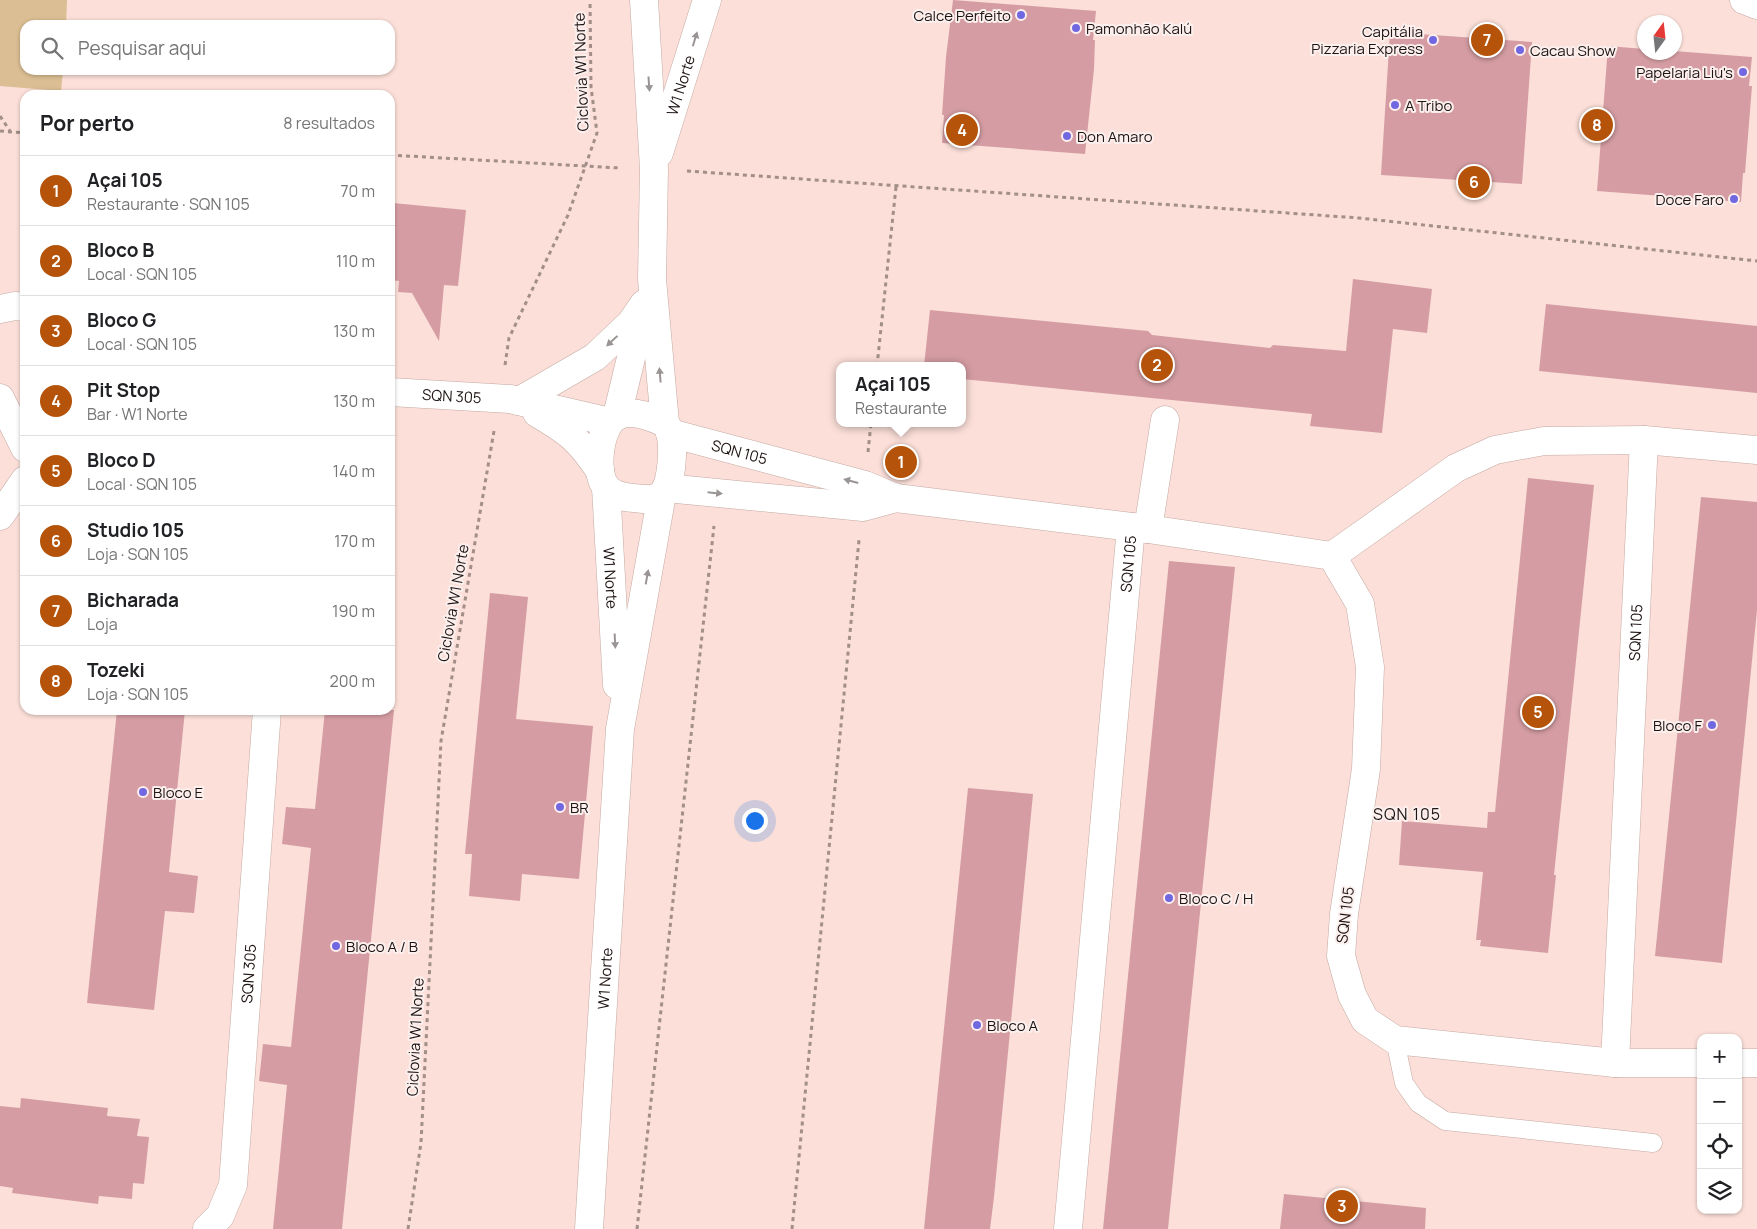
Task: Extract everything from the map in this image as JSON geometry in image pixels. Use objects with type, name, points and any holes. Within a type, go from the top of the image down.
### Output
[{"type":"street","name":"W1 Norte","points":[[644,0],[654,169],[648,292],[668,428]]},
{"type":"street","name":"W1 Norte","points":[[654,169],[707,0]]},
{"type":"street","points":[[1744,0],[1757,6]]},
{"type":"street","name":"W1 Norte","points":[[613,419],[648,292]]},
{"type":"street","points":[[511,400],[595,357],[631,323],[648,292]]},
{"type":"street","points":[[0,309],[20,306]]},
{"type":"street","name":"SQN 305","points":[[395,392],[511,400],[613,419]]},
{"type":"street","points":[[0,398],[20,438]]},
{"type":"street","name":"SQN 305","points":[[511,400],[565,430],[579,442],[603,479]]},
{"type":"street","points":[[628,414],[640,415],[654,418],[668,428],[672,460],[664,491],[650,500],[618,495],[603,479],[600,452],[604,436],[613,419],[628,414]]},
{"type":"street","name":"SQN 105","points":[[1068,1229],[1140,528],[1165,420]]},
{"type":"street","name":"SQN 105","points":[[668,428],[865,485],[896,498],[1140,528],[1332,556],[1360,604],[1370,667],[1366,769],[1344,914],[1341,956],[1352,995],[1364,1020],[1395,1040],[1615,1063],[1697,1063]]},
{"type":"street","points":[[1332,556],[1456,468],[1495,450],[1544,441],[1644,440],[1757,450]]},
{"type":"street","name":"SQN 105","points":[[1615,1063],[1644,440]]},
{"type":"street","name":"W1 Norte","points":[[603,479],[620,728]]},
{"type":"street","points":[[0,516],[20,487]]},
{"type":"street","name":"W1 Norte","points":[[589,1229],[620,728],[664,491]]},
{"type":"street","name":"SQN 105","points":[[664,491],[863,507],[896,498]]},
{"type":"street","name":"SQN 305","points":[[207,1229],[220,1216],[233,1185],[267,715]]},
{"type":"street","points":[[1742,1063],[1757,1063]]},
{"type":"lane","points":[[1395,1040],[1404,1083],[1418,1103],[1445,1121],[1653,1143]]},
{"type":"path","name":"Ciclovia W1 Norte","points":[[408,1229],[421,1143],[441,741],[511,400],[509,338],[568,215],[597,133],[591,87],[590,0]]},
{"type":"path","points":[[0,116],[11,132]]},
{"type":"path","points":[[0,131],[20,133]]},
{"type":"path","points":[[395,155],[654,169],[1359,218],[1757,261]]},
{"type":"path","points":[[878,362],[896,187]]},
{"type":"path","points":[[792,1229],[863,507]]},
{"type":"path","points":[[637,1229],[714,525]]},
{"type":"shaded area","points":[[0,0],[67,0],[66,20],[20,20],[20,75],[63,75],[61,90],[0,86]]},
{"type":"building","points":[[953,0],[1096,11],[1093,40],[1095,40],[1094,69],[1085,154],[942,143],[946,57]]},
{"type":"building","points":[[1390,32],[1532,42],[1522,184],[1381,175]]},
{"type":"building","points":[[1608,46],[1637,48],[1637,60],[1682,60],[1682,52],[1752,57],[1749,86],[1752,86],[1741,202],[1597,191]]},
{"type":"building","points":[[395,203],[466,210],[458,286],[444,285],[439,341],[412,293],[398,292],[399,281],[395,281]]},
{"type":"building","points":[[1353,279],[1432,289],[1427,333],[1393,329],[1382,433],[1310,426],[1312,414],[966,379],[966,362],[924,362],[930,310],[1148,331],[1152,335],[1270,348],[1273,345],[1346,351]]},
{"type":"building","points":[[1546,304],[1757,326],[1757,393],[1539,371]]},
{"type":"building","points":[[1528,478],[1594,485],[1554,875],[1556,875],[1548,953],[1480,946],[1481,940],[1476,940],[1483,872],[1399,865],[1402,821],[1487,828],[1488,812],[1495,812]]},
{"type":"building","name":"Bloco F","points":[[1701,497],[1757,502],[1757,610],[1722,963],[1655,956]]},
{"type":"building","name":"Bloco C / H","points":[[1169,561],[1235,567],[1168,1229],[1103,1229]]},
{"type":"building","points":[[490,593],[528,597],[516,719],[593,726],[579,879],[522,874],[520,901],[469,896],[472,854],[465,854]]},
{"type":"building","name":"Bloco E","points":[[116,715],[185,715],[169,872],[198,876],[194,913],[165,911],[154,1010],[87,1003]]},
{"type":"building","name":"Bloco A / B","points":[[324,715],[393,715],[342,1229],[273,1229],[287,1085],[259,1081],[263,1044],[291,1047],[311,848],[282,844],[286,807],[315,809]]},
{"type":"building","name":"Bloco A","points":[[968,788],[1033,794],[994,1197],[990,1229],[924,1229]]},
{"type":"building","points":[[21,1098],[108,1108],[107,1116],[140,1119],[137,1136],[149,1137],[144,1184],[133,1183],[132,1199],[99,1196],[98,1204],[12,1193],[13,1188],[0,1186],[0,1106],[20,1108]]},
{"type":"building","points":[[1284,1194],[1426,1208],[1425,1229],[1280,1229]]},
{"type":"place","name":"Calce Perfeito","points":[[1021,15]]},
{"type":"place","name":"Pamonhão Kalú","points":[[1076,28]]},
{"type":"place","name":"Capitália Pizzaria Express","points":[[1433,40]]},
{"type":"place","name":"Bicharada","points":[[1487,40]]},
{"type":"place","name":"Cacau Show","points":[[1520,50]]},
{"type":"place","name":"Papelaria Liu's","points":[[1743,72]]},
{"type":"place","name":"A Tribo","points":[[1395,105]]},
{"type":"place","name":"Tozeki","points":[[1597,125]]},
{"type":"place","name":"Pit Stop","points":[[962,130]]},
{"type":"place","name":"Don Amaro","points":[[1067,136]]},
{"type":"place","name":"Studio 105","points":[[1474,182]]},
{"type":"place","name":"Doce Faro","points":[[1734,199]]},
{"type":"place","name":"Bloco B","points":[[1157,365]]},
{"type":"place","name":"Açai 105","points":[[901,462]]},
{"type":"place","name":"Bloco D","points":[[1538,712]]},
{"type":"place","name":"Bloco F","points":[[1712,725]]},
{"type":"place","name":"Bloco E","points":[[143,792]]},
{"type":"place","name":"BR","points":[[560,807]]},
{"type":"place","name":"Bloco C / H","points":[[1169,898]]},
{"type":"place","name":"Bloco A / B","points":[[336,946]]},
{"type":"place","name":"Bloco A","points":[[977,1025]]},
{"type":"place","name":"Bloco G","points":[[1342,1206]]},
{"type":"district","name":"SQN 105","points":[[1407,814]]}]
